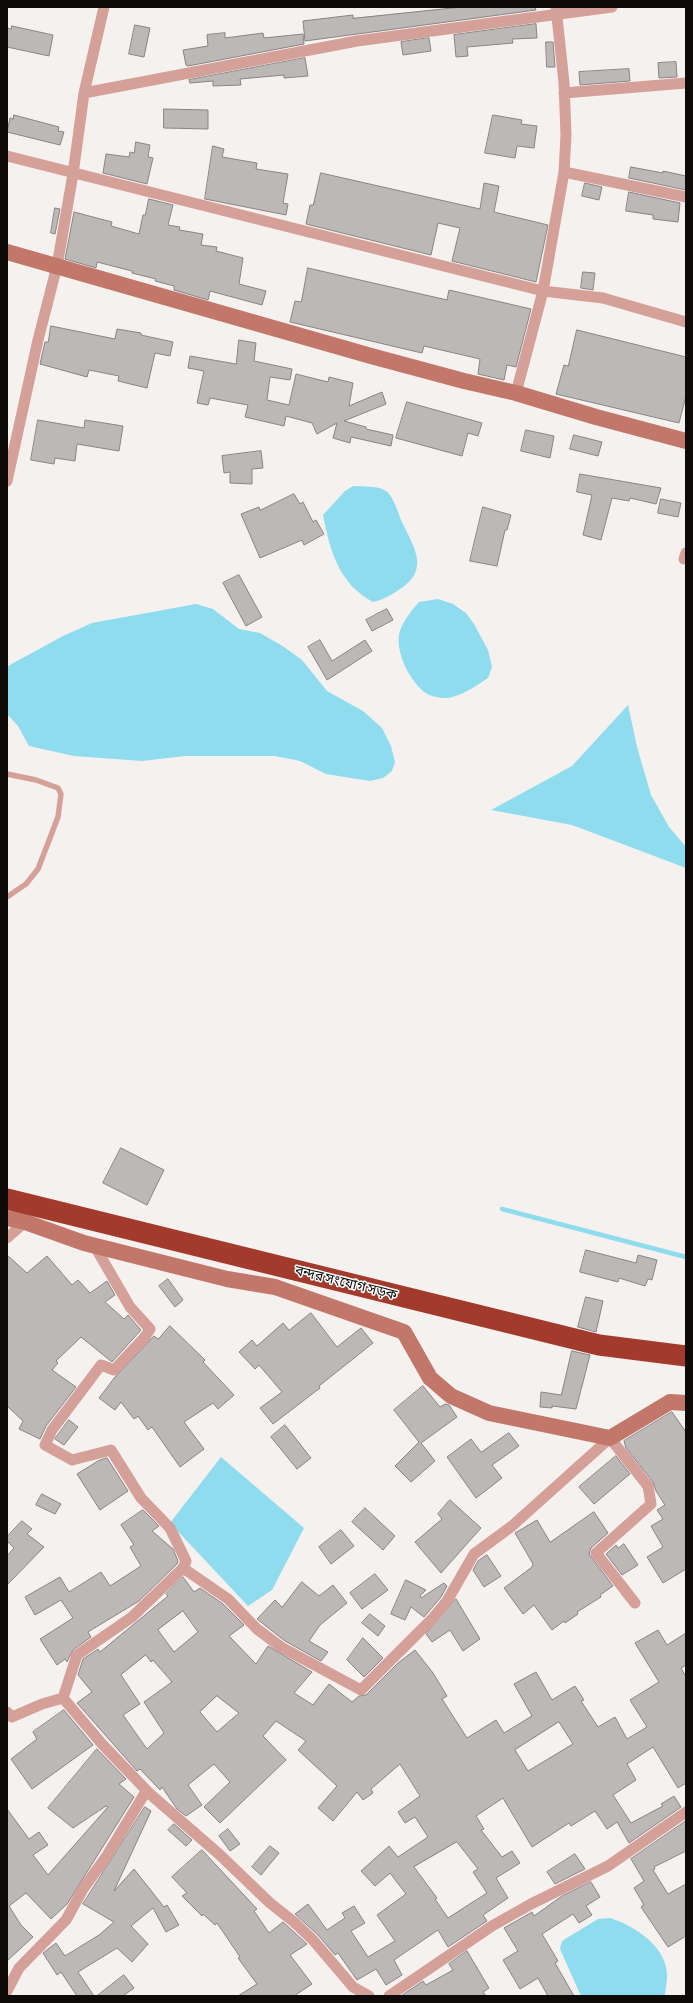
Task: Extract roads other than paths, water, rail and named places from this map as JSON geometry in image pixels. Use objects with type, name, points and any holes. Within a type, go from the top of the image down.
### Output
[{"type":"highway","name":"বন্দর সংযোগ সড়ক","points":[[7,1199],[599,1345],[686,1356]]},
{"type":"street","points":[[7,481],[38,340],[57,266],[73,174],[84,93],[104,7]]},
{"type":"street","points":[[84,93],[356,40],[557,11],[612,7]]},
{"type":"street","points":[[516,393],[543,291],[564,172],[566,135],[557,11]]},
{"type":"street","points":[[564,93],[686,83]]},
{"type":"street","points":[[7,156],[73,174],[543,291],[603,298],[686,322]]},
{"type":"street","points":[[564,172],[686,197]]},
{"type":"street","points":[[7,252],[371,356],[464,381],[516,393],[686,441]]},
{"type":"street","points":[[7,1218],[25,1222],[94,1245],[227,1279],[275,1287],[404,1332],[430,1378],[451,1396],[489,1413],[610,1438],[648,1486],[651,1504],[596,1553],[635,1603]]},
{"type":"street","points":[[7,1238],[25,1222]]},
{"type":"street","points":[[63,1698],[77,1655],[132,1617],[183,1568],[186,1561],[170,1528],[140,1498],[110,1450],[72,1460],[45,1445],[52,1430],[101,1365],[114,1370],[145,1337],[150,1329],[130,1307],[94,1245]]},
{"type":"street","points":[[183,1568],[228,1599],[257,1629],[281,1647],[361,1690],[432,1620],[447,1601],[474,1554],[512,1526],[610,1438],[670,1402],[686,1403]]},
{"type":"street","points":[[7,1712],[12,1717],[42,1704],[63,1698]]},
{"type":"street","points":[[63,1698],[102,1744],[150,1794],[220,1855],[270,1903],[299,1926],[313,1940],[353,1987],[369,1996]]},
{"type":"street","points":[[7,1991],[19,1968],[66,1920],[83,1889],[106,1857],[145,1793],[150,1794]]},
{"type":"street","points":[[389,1996],[492,1926],[531,1904],[608,1866],[686,1812]]},
{"type":"lane","points":[[7,774],[36,780],[58,788],[61,794],[58,816],[38,869],[26,884],[7,898]]},
{"type":"water","points":[[353,486],[378,488],[389,493],[417,557],[415,573],[409,581],[390,595],[373,602],[361,595],[344,576],[333,554],[323,515],[345,491]]},
{"type":"water","points":[[438,599],[453,604],[466,613],[474,624],[488,650],[492,667],[488,678],[467,691],[449,698],[442,698],[427,694],[415,683],[402,660],[399,643],[399,635],[402,626],[419,602]]},
{"type":"water","points":[[196,604],[213,609],[239,629],[260,633],[284,647],[302,660],[327,691],[363,711],[382,728],[391,746],[395,762],[392,771],[383,778],[370,781],[326,774],[300,761],[275,756],[185,756],[142,761],[74,756],[29,746],[18,726],[7,714],[8,666],[63,636],[92,623]]},
{"type":"water","points":[[628,705],[637,747],[651,795],[669,827],[686,847],[686,868],[572,825],[491,810],[572,766]]},
{"type":"water","points":[[221,1457],[304,1528],[272,1590],[248,1606],[170,1523]]},
{"type":"water","points":[[610,1918],[630,1926],[656,1947],[666,1966],[667,1977],[665,1996],[581,1996],[560,1949],[562,1941],[598,1919]]},
{"type":"waterway","points":[[502,1209],[686,1257]]}]
